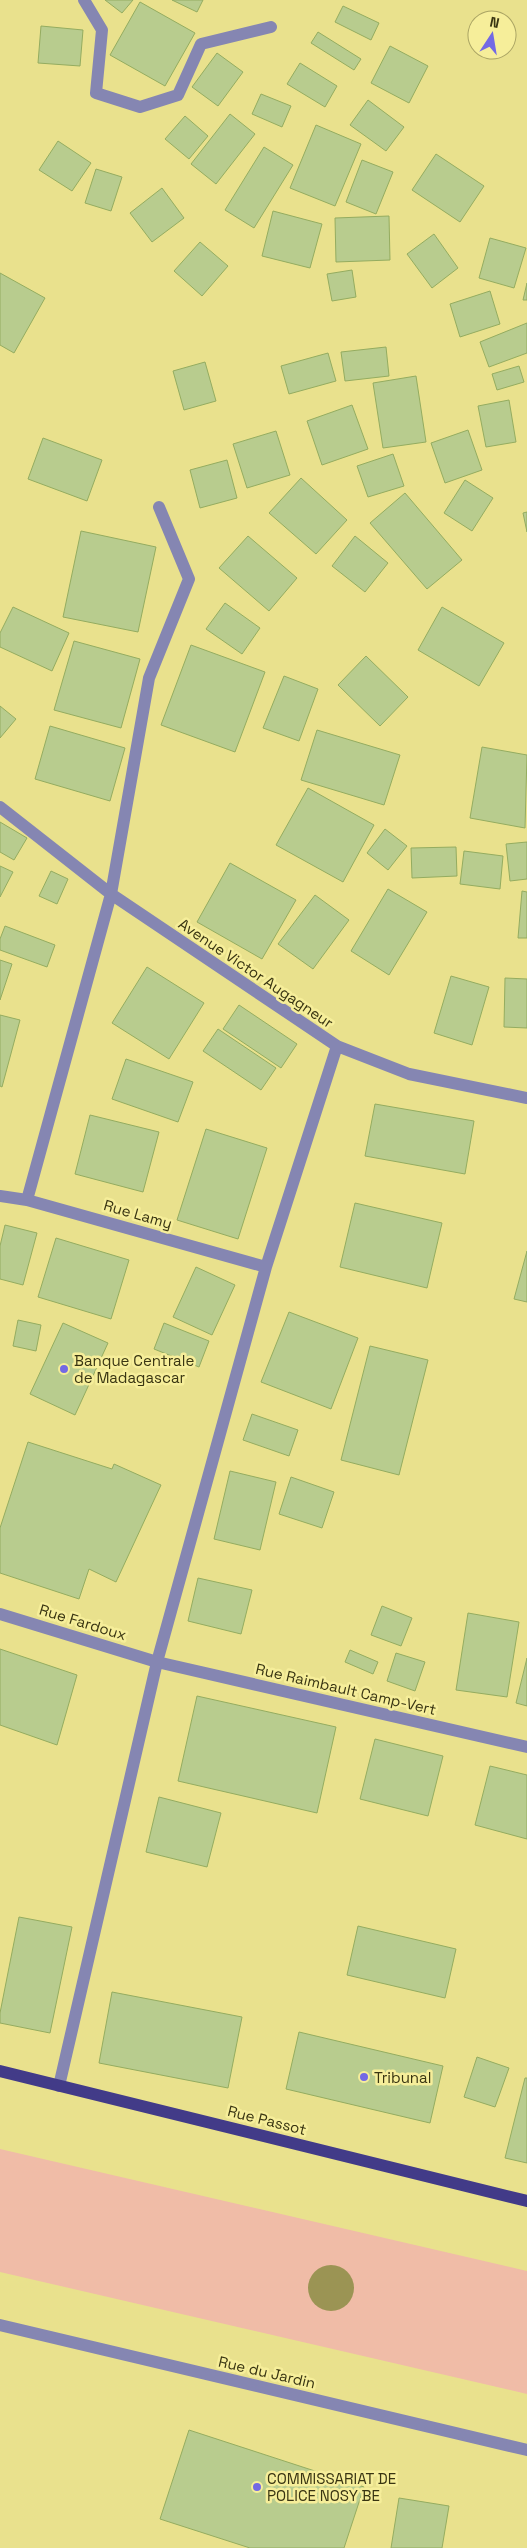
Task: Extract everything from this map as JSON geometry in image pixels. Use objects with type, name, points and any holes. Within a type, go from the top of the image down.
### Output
[{"type":"main road","name":"Rue Passot","points":[[0,2071],[527,2201]]},
{"type":"street","points":[[84,0],[102,30],[96,93],[140,107],[178,96],[201,44],[271,27]]},
{"type":"street","points":[[27,1200],[111,894],[149,678],[189,579],[159,507]]},
{"type":"street","name":"Avenue Victor Augagneur","points":[[0,807],[111,894],[336,1046],[409,1074],[527,1098]]},
{"type":"street","points":[[59,2086],[157,1662],[266,1267],[336,1046]]},
{"type":"street","name":"Rue Lamy","points":[[0,1196],[27,1200],[266,1267]]},
{"type":"street","name":"Rue Fardoux","points":[[0,1614],[157,1662]]},
{"type":"street","name":"Rue Raimbault Camp-Vert","points":[[157,1662],[527,1747]]},
{"type":"street","name":"Rue du Jardin","points":[[0,2325],[527,2450]]},
{"type":"shaded area","points":[[0,2149],[527,2271],[527,2394],[0,2272]]},
{"type":"shaded area","points":[[327,2265],[335,2265],[344,2269],[350,2275],[354,2288],[350,2301],[344,2307],[335,2311],[327,2311],[318,2307],[312,2301],[308,2292],[308,2284],[312,2275],[318,2269]]},
{"type":"building","points":[[105,0],[133,0],[122,13]]},
{"type":"building","points":[[172,0],[203,0],[197,12]]},
{"type":"building","points":[[140,2],[195,33],[165,86],[110,55]]},
{"type":"building","points":[[343,6],[379,23],[371,40],[335,22]]},
{"type":"building","points":[[41,26],[83,30],[80,66],[38,63]]},
{"type":"building","points":[[318,32],[361,59],[354,70],[311,43]]},
{"type":"building","points":[[390,46],[428,66],[409,103],[371,83]]},
{"type":"building","points":[[217,53],[243,72],[218,106],[192,87]]},
{"type":"building","points":[[300,63],[337,86],[325,107],[287,84]]},
{"type":"building","points":[[261,94],[291,106],[282,127],[252,114]]},
{"type":"building","points":[[368,100],[404,127],[386,151],[350,125]]},
{"type":"building","points":[[230,114],[255,134],[216,184],[191,164]]},
{"type":"building","points":[[185,116],[208,136],[189,159],[165,139]]},
{"type":"building","points":[[316,125],[361,144],[335,206],[290,188]]},
{"type":"building","points":[[58,141],[91,163],[72,191],[39,170]]},
{"type":"building","points":[[264,147],[293,165],[254,228],[225,210]]},
{"type":"building","points":[[436,154],[484,186],[460,222],[412,190]]},
{"type":"building","points":[[362,160],[393,172],[376,214],[346,202]]},
{"type":"building","points":[[96,169],[122,177],[111,211],[85,203]]},
{"type":"building","points":[[162,188],[184,218],[152,242],[130,213]]},
{"type":"building","points":[[273,211],[322,224],[310,268],[262,256]]},
{"type":"building","points":[[389,216],[390,260],[336,262],[335,218]]},
{"type":"building","points":[[434,234],[458,268],[432,288],[407,254]]},
{"type":"building","points":[[490,238],[526,248],[514,288],[479,278]]},
{"type":"building","points":[[200,242],[228,266],[202,296],[174,271]]},
{"type":"building","points":[[352,270],[356,297],[332,301],[327,274]]},
{"type":"building","points":[[0,273],[45,298],[14,353],[0,345]]},
{"type":"building","points":[[527,283],[527,300],[523,300]]},
{"type":"building","points":[[490,291],[500,324],[460,337],[450,304]]},
{"type":"building","points":[[527,323],[527,353],[489,367],[480,342]]},
{"type":"building","points":[[386,347],[389,376],[345,381],[341,352]]},
{"type":"building","points":[[328,353],[336,381],[289,394],[281,366]]},
{"type":"building","points":[[205,362],[216,401],[184,410],[173,371]]},
{"type":"building","points":[[519,366],[524,382],[497,390],[492,374]]},
{"type":"building","points":[[416,376],[426,442],[383,448],[373,383]]},
{"type":"building","points":[[509,400],[516,442],[486,447],[478,406]]},
{"type":"building","points":[[352,405],[368,449],[322,465],[307,421]]},
{"type":"building","points":[[468,430],[482,470],[445,483],[431,443]]},
{"type":"building","points":[[276,431],[290,475],[247,488],[233,444]]},
{"type":"building","points":[[43,438],[102,460],[87,501],[28,479]]},
{"type":"building","points":[[393,454],[404,486],[368,497],[357,466]]},
{"type":"building","points":[[227,460],[237,498],[200,508],[190,470]]},
{"type":"building","points":[[301,478],[347,520],[316,554],[269,513]]},
{"type":"building","points":[[465,480],[493,498],[472,531],[444,513]]},
{"type":"building","points":[[405,493],[462,560],[427,589],[370,523]]},
{"type":"building","points":[[527,512],[527,532],[523,513]]},
{"type":"building","points":[[81,531],[156,547],[138,632],[63,617]]},
{"type":"building","points":[[248,536],[297,578],[269,611],[219,568]]},
{"type":"building","points":[[355,536],[388,563],[365,592],[332,566]]},
{"type":"building","points":[[225,603],[260,628],[242,654],[206,629]]},
{"type":"building","points":[[13,607],[69,633],[52,671],[0,647],[0,633]]},
{"type":"building","points":[[442,607],[504,643],[479,686],[418,650]]},
{"type":"building","points":[[74,641],[140,659],[121,728],[54,710]]},
{"type":"building","points":[[191,645],[265,672],[235,752],[161,725]]},
{"type":"building","points":[[366,656],[408,697],[380,726],[338,685]]},
{"type":"building","points":[[284,676],[318,689],[299,741],[263,728]]},
{"type":"building","points":[[0,706],[16,719],[0,738]]},
{"type":"building","points":[[50,726],[125,748],[110,801],[35,779]]},
{"type":"building","points":[[317,730],[400,755],[384,805],[301,780]]},
{"type":"building","points":[[482,747],[527,755],[525,828],[470,818]]},
{"type":"building","points":[[308,788],[374,825],[343,882],[276,845]]},
{"type":"building","points":[[0,822],[27,838],[14,860],[0,852]]},
{"type":"building","points":[[385,829],[407,846],[388,870],[367,853]]},
{"type":"building","points":[[527,842],[527,879],[510,881],[506,844]]},
{"type":"building","points":[[456,847],[457,876],[412,878],[411,848]]},
{"type":"building","points":[[464,851],[503,856],[500,889],[460,884]]},
{"type":"building","points":[[230,863],[296,900],[262,959],[197,922]]},
{"type":"building","points":[[0,866],[13,872],[0,897]]},
{"type":"building","points":[[51,871],[68,879],[57,904],[39,896]]},
{"type":"building","points":[[388,889],[427,912],[389,975],[351,951]]},
{"type":"building","points":[[522,891],[527,892],[527,938],[518,938]]},
{"type":"building","points":[[315,895],[349,920],[313,969],[278,944]]},
{"type":"building","points":[[5,926],[55,945],[47,967],[0,950],[0,939]]},
{"type":"building","points":[[0,960],[12,964],[0,1000]]},
{"type":"building","points":[[147,967],[204,1003],[169,1059],[112,1023]]},
{"type":"building","points":[[451,976],[489,987],[472,1045],[434,1033]]},
{"type":"building","points":[[505,978],[527,979],[527,1028],[504,1027]]},
{"type":"building","points":[[239,1005],[297,1044],[281,1068],[223,1029]]},
{"type":"building","points":[[0,1015],[20,1020],[2,1087],[0,1086]]},
{"type":"building","points":[[218,1029],[276,1068],[261,1090],[203,1051]]},
{"type":"building","points":[[126,1059],[193,1082],[178,1122],[112,1099]]},
{"type":"building","points":[[375,1104],[474,1121],[465,1174],[365,1156]]},
{"type":"building","points":[[90,1115],[159,1132],[143,1192],[75,1174]]},
{"type":"building","points":[[206,1129],[267,1148],[238,1239],[177,1220]]},
{"type":"building","points":[[355,1203],[442,1223],[427,1288],[340,1267]]},
{"type":"building","points":[[5,1225],[37,1233],[23,1285],[0,1279],[0,1246]]},
{"type":"building","points":[[56,1238],[129,1260],[111,1319],[38,1297]]},
{"type":"building","points":[[527,1251],[527,1302],[514,1299]]},
{"type":"building","points":[[196,1267],[235,1285],[212,1335],[173,1317]]},
{"type":"building","points":[[289,1312],[358,1338],[331,1409],[261,1382]]},
{"type":"building","points":[[18,1320],[41,1325],[36,1351],[13,1346]]},
{"type":"building","points":[[63,1323],[108,1343],[75,1415],[30,1394]]},
{"type":"building","points":[[164,1323],[209,1341],[199,1367],[154,1349]]},
{"type":"building","points":[[370,1346],[428,1360],[399,1475],[341,1460]]},
{"type":"building","points":[[252,1414],[298,1430],[289,1456],[243,1440]]},
{"type":"building","points":[[28,1442],[112,1469],[114,1464],[161,1485],[116,1582],[89,1569],[79,1599],[0,1573],[0,1528]]},
{"type":"building","points":[[230,1471],[276,1482],[260,1550],[214,1539]]},
{"type":"building","points":[[291,1477],[334,1492],[322,1528],[279,1514]]},
{"type":"building","points":[[198,1578],[252,1590],[241,1634],[188,1621]]},
{"type":"building","points":[[382,1606],[412,1618],[401,1646],[371,1635]]},
{"type":"building","points":[[468,1613],[519,1622],[507,1697],[456,1690]]},
{"type":"building","points":[[0,1649],[77,1675],[57,1745],[0,1725]]},
{"type":"building","points":[[350,1650],[378,1662],[373,1674],[345,1662]]},
{"type":"building","points":[[396,1653],[425,1662],[415,1691],[387,1681]]},
{"type":"building","points":[[527,1658],[527,1706],[516,1703]]},
{"type":"building","points":[[197,1696],[336,1727],[317,1813],[178,1781]]},
{"type":"building","points":[[375,1739],[443,1756],[428,1816],[360,1799]]},
{"type":"building","points":[[490,1766],[527,1775],[527,1839],[475,1825]]},
{"type":"building","points":[[159,1797],[221,1813],[207,1867],[146,1852]]},
{"type":"building","points":[[19,1917],[72,1927],[50,2033],[0,2023],[0,2013]]},
{"type":"building","points":[[358,1926],[456,1949],[445,1998],[347,1975]]},
{"type":"building","points":[[112,1992],[242,2017],[228,2088],[99,2063]]},
{"type":"building","name":"Tribunal","points":[[299,2032],[443,2066],[430,2123],[286,2089]]},
{"type":"building","points":[[477,2057],[509,2068],[495,2107],[464,2097]]},
{"type":"building","points":[[525,2078],[527,2078],[527,2163],[505,2158]]},
{"type":"building","points":[[189,2430],[364,2487],[344,2548],[250,2548],[160,2519]]},
{"type":"building","points":[[399,2498],[449,2506],[442,2548],[391,2548]]},
{"type":"place","name":"Banque Centrale de Madagascar","points":[[64,1369]]},
{"type":"place","name":"Tribunal","points":[[364,2077]]},
{"type":"place","name":"COMMISSARIAT DE POLICE NOSY BE","points":[[257,2487]]}]
